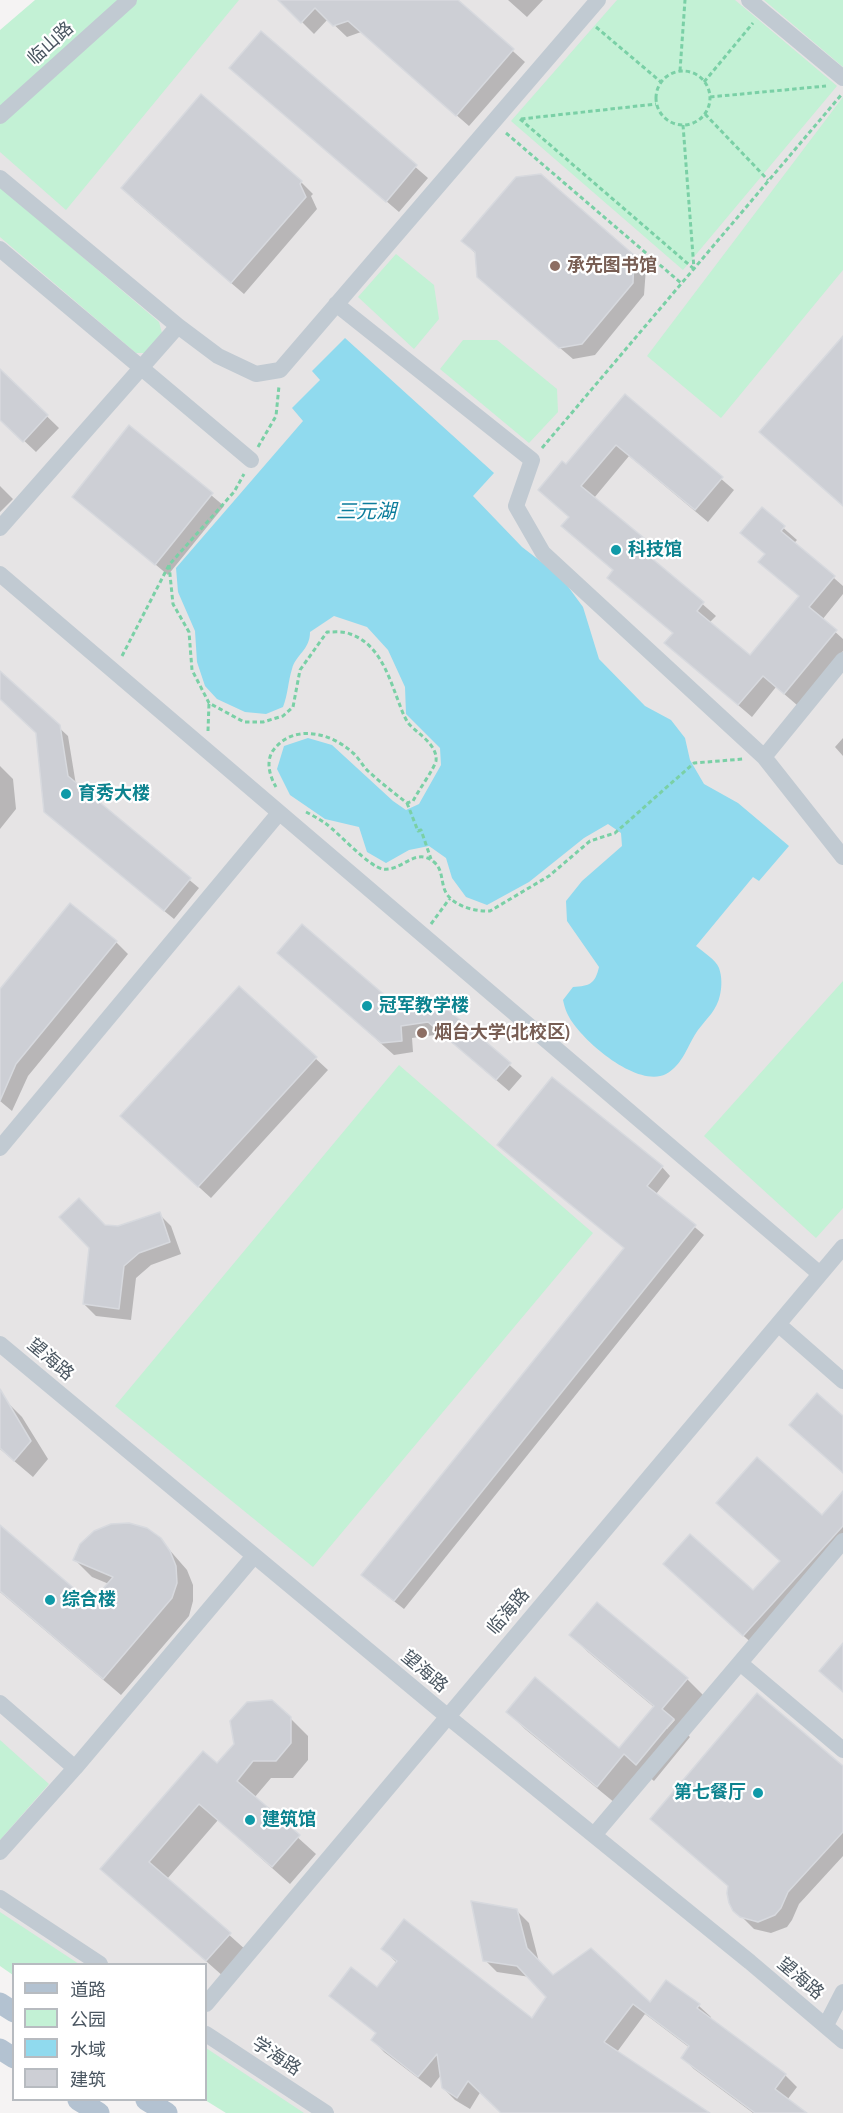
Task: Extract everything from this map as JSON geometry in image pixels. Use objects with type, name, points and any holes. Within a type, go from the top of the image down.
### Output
[{"type":"main road","points":[[80,2101],[99,2113]]},
{"type":"main road","points":[[149,2101],[167,2113]]},
{"type":"street","name":"临山路","points":[[0,116],[129,0]]},
{"type":"street","points":[[0,178],[178,326],[218,356],[256,374],[280,370],[598,0]]},
{"type":"street","points":[[749,0],[837,82]]},
{"type":"street","points":[[0,249],[251,460]]},
{"type":"street","points":[[336,304],[532,460],[516,506],[543,553],[764,758],[843,857]]},
{"type":"street","points":[[0,528],[178,326]]},
{"type":"street","points":[[0,574],[820,1274]]},
{"type":"street","points":[[764,758],[843,660]]},
{"type":"street","points":[[0,1148],[279,813]]},
{"type":"street","name":"临海路","points":[[207,2003],[843,1246]]},
{"type":"street","points":[[778,1324],[843,1381]]},
{"type":"street","name":"望海路","points":[[0,1344],[447,1716],[843,2041]]},
{"type":"street","points":[[594,1835],[843,1541]]},
{"type":"street","points":[[0,1852],[75,1768],[254,1556]]},
{"type":"street","points":[[740,1663],[843,1750]]},
{"type":"street","points":[[0,1703],[75,1768]]},
{"type":"street","points":[[0,1898],[97,1963]]},
{"type":"street","points":[[826,2025],[843,1992]]},
{"type":"street","name":"学海路","points":[[207,2035],[326,2113]]},
{"type":"path","points":[[680,71],[685,0]]},
{"type":"path","points":[[704,81],[762,11]]},
{"type":"path","points":[[584,17],[662,82]]},
{"type":"path","points":[[680,71],[690,72],[704,81],[710,97],[705,114],[691,124],[683,125],[666,120],[660,113],[656,95],[662,82],[680,71]]},
{"type":"path","points":[[710,97],[837,82]]},
{"type":"path","points":[[532,460],[843,93]]},
{"type":"path","points":[[494,122],[657,104]]},
{"type":"path","points":[[705,114],[769,180]]},
{"type":"path","points":[[520,119],[694,269]]},
{"type":"path","points":[[494,122],[681,284]]},
{"type":"path","points":[[683,125],[694,269]]},
{"type":"path","points":[[114,672],[169,565],[234,492],[276,416],[280,370]]},
{"type":"path","points":[[169,565],[173,604],[189,632],[192,670],[208,703],[208,752]]},
{"type":"path","points":[[208,703],[244,722],[263,722],[283,716],[293,707],[300,670],[327,632],[349,633],[376,652],[386,668],[409,724],[424,737],[435,754],[436,762],[413,801],[407,803]]},
{"type":"path","points":[[282,794],[274,785],[270,773],[269,760],[273,749],[283,741],[312,732],[324,735],[353,753],[367,770],[407,803],[418,831],[421,830],[432,861]]},
{"type":"path","points":[[298,807],[324,822],[373,865],[383,869],[393,868],[418,857],[426,857],[440,870],[445,890],[450,898],[467,908],[490,911],[549,876],[590,841],[615,833],[694,763],[764,758]]},
{"type":"path","points":[[423,936],[450,898]]},
{"type":"shaded area","name":"烟台大学(北校区)","points":[[103,0],[843,0],[843,2113],[245,2113],[207,2089],[207,1963],[13,1963],[0,1955],[0,111]]},
{"type":"green space","points":[[35,0],[239,0],[66,210],[0,152],[0,30]]},
{"type":"green space","points":[[617,0],[735,0],[837,86],[683,270],[511,121]]},
{"type":"green space","points":[[764,0],[843,0],[843,67]]},
{"type":"green space","points":[[843,97],[843,270],[721,418],[647,356]]},
{"type":"green space","points":[[0,187],[159,322],[162,333],[146,353],[136,353],[0,237]]},
{"type":"green space","points":[[396,254],[434,285],[439,319],[414,349],[358,297]]},
{"type":"green space","points":[[463,340],[497,340],[557,389],[558,412],[529,443],[440,369]]},
{"type":"green space","points":[[843,981],[843,1208],[816,1238],[704,1136]]},
{"type":"green space","points":[[399,1065],[593,1233],[313,1567],[115,1406]]},
{"type":"green space","points":[[0,1740],[49,1784],[0,1840]]},
{"type":"green space","points":[[0,1912],[77,1963],[12,1963],[12,1974],[0,1966]]},
{"type":"green space","points":[[207,2049],[304,2113],[226,2113],[207,2101]]},
{"type":"water","name":"三元湖","points":[[345,338],[494,473],[473,496],[522,547],[561,577],[583,607],[599,659],[645,706],[671,720],[685,738],[690,760],[704,784],[738,803],[789,846],[759,881],[753,877],[696,946],[719,968],[721,982],[719,1000],[681,1060],[666,1074],[654,1077],[640,1074],[610,1058],[583,1035],[573,1023],[563,1000],[573,987],[591,983],[599,967],[567,921],[566,901],[582,881],[622,846],[621,833],[608,824],[584,838],[529,882],[487,905],[466,897],[452,878],[446,858],[429,846],[409,850],[386,863],[367,852],[359,827],[325,819],[290,795],[277,769],[284,746],[308,738],[332,745],[393,801],[406,810],[419,804],[441,765],[440,748],[406,714],[405,687],[388,650],[367,627],[334,616],[310,632],[308,643],[296,659],[292,669],[283,707],[266,714],[245,712],[217,699],[205,686],[197,662],[195,631],[178,592],[176,568],[303,421],[292,408],[320,380],[312,371]]},
{"type":"building","points":[[278,0],[458,0],[514,49],[456,116],[348,21],[333,26],[315,8],[301,23]]},
{"type":"building","points":[[261,31],[417,165],[386,202],[229,68]]},
{"type":"building","points":[[201,94],[302,181],[300,184],[306,197],[231,283],[121,188]]},
{"type":"building","name":"承先图书馆","points":[[541,174],[634,255],[633,283],[582,344],[559,348],[477,277],[475,252],[461,241],[516,177]]},
{"type":"building","points":[[843,336],[843,506],[759,432]]},
{"type":"building","points":[[0,369],[48,415],[23,442],[0,420]]},
{"type":"building","name":"科技馆","points":[[625,394],[723,477],[695,510],[616,445],[581,486],[644,538],[637,546],[704,602],[697,611],[750,655],[799,596],[758,562],[765,554],[740,533],[762,507],[785,526],[781,531],[835,576],[809,607],[837,630],[784,694],[763,676],[738,705],[664,643],[673,633],[607,578],[613,570],[561,526],[569,517],[538,490],[562,461],[566,464]]},
{"type":"building","points":[[129,425],[213,493],[155,565],[72,497]]},
{"type":"building","name":"育秀大楼","points":[[0,671],[60,725],[68,776],[191,878],[164,911],[44,812],[36,733],[0,699]]},
{"type":"building","points":[[70,903],[117,941],[16,1064],[0,1101],[0,989]]},
{"type":"building","name":"冠军教学楼","points":[[302,924],[402,1010],[439,1002],[511,1063],[496,1080],[428,1022],[401,1026],[402,1041],[381,1043],[277,953]]},
{"type":"building","points":[[239,986],[317,1057],[198,1187],[120,1116]]},
{"type":"building","points":[[552,1077],[663,1166],[647,1186],[696,1225],[394,1601],[361,1575],[624,1248],[497,1145]]},
{"type":"building","points":[[79,1198],[105,1225],[118,1226],[160,1212],[170,1242],[139,1253],[124,1266],[119,1309],[83,1304],[89,1248],[59,1217]]},
{"type":"building","points":[[0,1389],[31,1441],[14,1461],[0,1448]]},
{"type":"building","points":[[817,1393],[843,1416],[843,1473],[789,1425]]},
{"type":"building","points":[[757,1457],[822,1515],[843,1491],[843,1526],[743,1636],[663,1564],[690,1534],[753,1590],[780,1561],[716,1503]]},
{"type":"building","name":"综合楼","points":[[129,1523],[147,1528],[161,1538],[176,1566],[177,1583],[172,1598],[103,1679],[0,1591],[0,1525],[91,1603],[113,1577],[73,1560],[80,1544],[94,1531],[111,1524]]},
{"type":"building","points":[[597,1602],[688,1678],[662,1709],[674,1719],[636,1765],[624,1754],[597,1787],[506,1712],[535,1677],[619,1748],[654,1706],[569,1635]]},
{"type":"building","points":[[843,1643],[843,1692],[819,1671]]},
{"type":"building","name":"第七餐厅","points":[[757,1693],[843,1766],[843,1832],[788,1892],[775,1915],[758,1922],[740,1917],[733,1911],[727,1893],[728,1886],[650,1819]]},
{"type":"building","name":"建筑馆","points":[[272,1700],[291,1717],[291,1743],[276,1761],[253,1761],[237,1781],[300,1835],[272,1867],[199,1804],[149,1862],[231,1933],[206,1961],[100,1869],[203,1751],[217,1763],[234,1744],[230,1721],[247,1702]]},
{"type":"building","points":[[471,1901],[517,1909],[527,1948],[553,1975],[591,1948],[650,2002],[666,1980],[700,2004],[697,2008],[786,2074],[775,2089],[807,2113],[755,2113],[681,2058],[689,2046],[633,2004],[604,2042],[710,2113],[501,2113],[468,2081],[457,2098],[442,2088],[437,2054],[418,2077],[371,2040],[376,2033],[329,1996],[351,1967],[377,1987],[397,1961],[381,1949],[404,1919],[532,2018],[546,1997],[517,1966],[483,1961]]},
{"type":"place","name":"承先图书馆","points":[[555,266]]},
{"type":"place","name":"科技馆","points":[[616,550]]},
{"type":"place","name":"育秀大楼","points":[[66,794]]},
{"type":"place","name":"冠军教学楼","points":[[367,1006]]},
{"type":"place","name":"烟台大学(北校区)","points":[[422,1033]]},
{"type":"place","name":"综合楼","points":[[50,1600]]},
{"type":"place","name":"第七餐厅","points":[[758,1793]]},
{"type":"place","name":"建筑馆","points":[[250,1820]]}]
